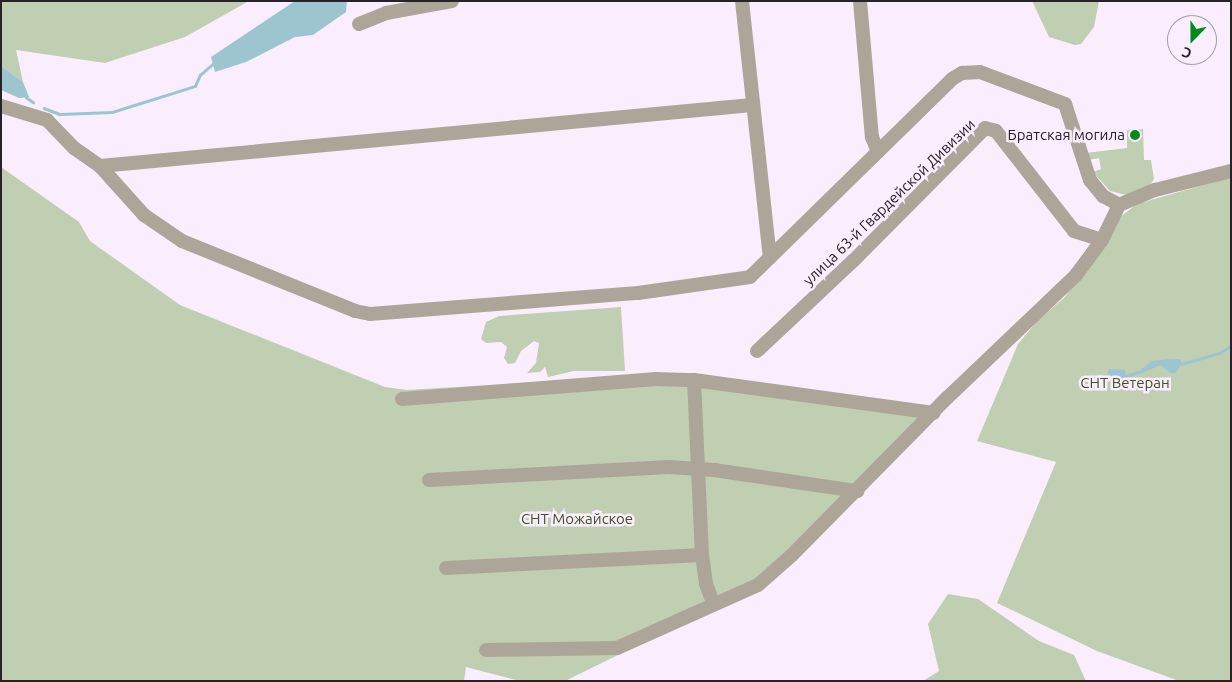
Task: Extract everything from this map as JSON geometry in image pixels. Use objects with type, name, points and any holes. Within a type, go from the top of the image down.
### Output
[{"type":"street","points":[[359,24],[386,12],[452,1]]},
{"type":"street","points":[[742,1],[770,257]]},
{"type":"street","points":[[860,1],[872,137],[878,152]]},
{"type":"street","points":[[1,106],[47,120],[74,148],[100,166],[144,216],[182,241],[355,311],[370,314],[638,293],[750,277],[952,79],[962,73],[980,72],[1065,104],[1090,180],[1103,196],[1119,205]]},
{"type":"street","points":[[100,166],[752,105]]},
{"type":"street","name":"улица 63-й Гвардейской Дивизии","points":[[757,351],[852,261],[985,128],[996,131],[1074,232],[1102,240]]},
{"type":"street","points":[[486,650],[617,648],[713,602],[758,584],[772,574],[857,491],[947,398],[1076,275],[1102,240],[1119,205],[1155,190],[1231,172]]},
{"type":"street","points":[[402,399],[656,379],[694,380],[934,413]]},
{"type":"street","points":[[694,380],[702,555],[706,584],[713,602]]},
{"type":"street","points":[[429,480],[669,467],[699,468],[857,491]]},
{"type":"street","points":[[446,568],[702,555]]},
{"type":"green space","points":[[1,1],[249,1],[185,37],[105,63],[16,50],[23,82],[1,66]]},
{"type":"green space","points":[[1032,1],[1099,1],[1094,27],[1081,44],[1075,45],[1049,37]]},
{"type":"green space","points":[[1143,129],[1144,160],[1151,160],[1154,179],[1150,185],[1126,195],[1110,191],[1093,172],[1101,169],[1099,158],[1088,160],[1086,153],[1127,148],[1127,130]]},
{"type":"green space","name":"СНТ Можайское","points":[[1,167],[79,222],[90,241],[180,305],[385,387],[407,390],[651,375],[931,409],[773,579],[565,681],[520,681],[466,667],[464,681],[1,681]]},
{"type":"green space","name":"СНТ Ветеран","points":[[1231,177],[1231,681],[1179,681],[1097,651],[997,603],[1056,462],[977,441],[1018,344],[1038,320],[1064,298],[1107,243],[1120,217],[1137,204]]},
{"type":"green space","points":[[621,307],[625,371],[574,371],[548,377],[545,367],[540,372],[527,373],[536,363],[539,343],[534,341],[521,351],[515,363],[508,364],[504,358],[507,347],[501,342],[486,343],[481,339],[486,322],[499,316]]},
{"type":"green space","points":[[948,594],[978,599],[1039,641],[1074,655],[1086,681],[923,681],[939,671],[928,624]]},
{"type":"water","points":[[295,1],[347,1],[346,12],[313,35],[295,37],[246,62],[215,72],[211,57]]},
{"type":"water","points":[[1,66],[23,82],[29,97],[19,98],[1,90]]},
{"type":"water","points":[[1180,359],[1182,363],[1176,373],[1170,373],[1161,365],[1142,373],[1140,370],[1152,361]]},
{"type":"water","points":[[1109,369],[1125,370],[1126,376],[1111,384],[1107,378]]},
{"type":"waterway","points":[[44,108],[60,114],[112,112],[195,86],[200,75],[214,63]]},
{"type":"waterway","points":[[26,97],[33,102]]},
{"type":"waterway","points":[[1181,364],[1219,353],[1231,346]]},
{"type":"waterway","points":[[1123,377],[1144,370]]},
{"type":"place","name":"Братская могила","points":[[1135,135]]}]
